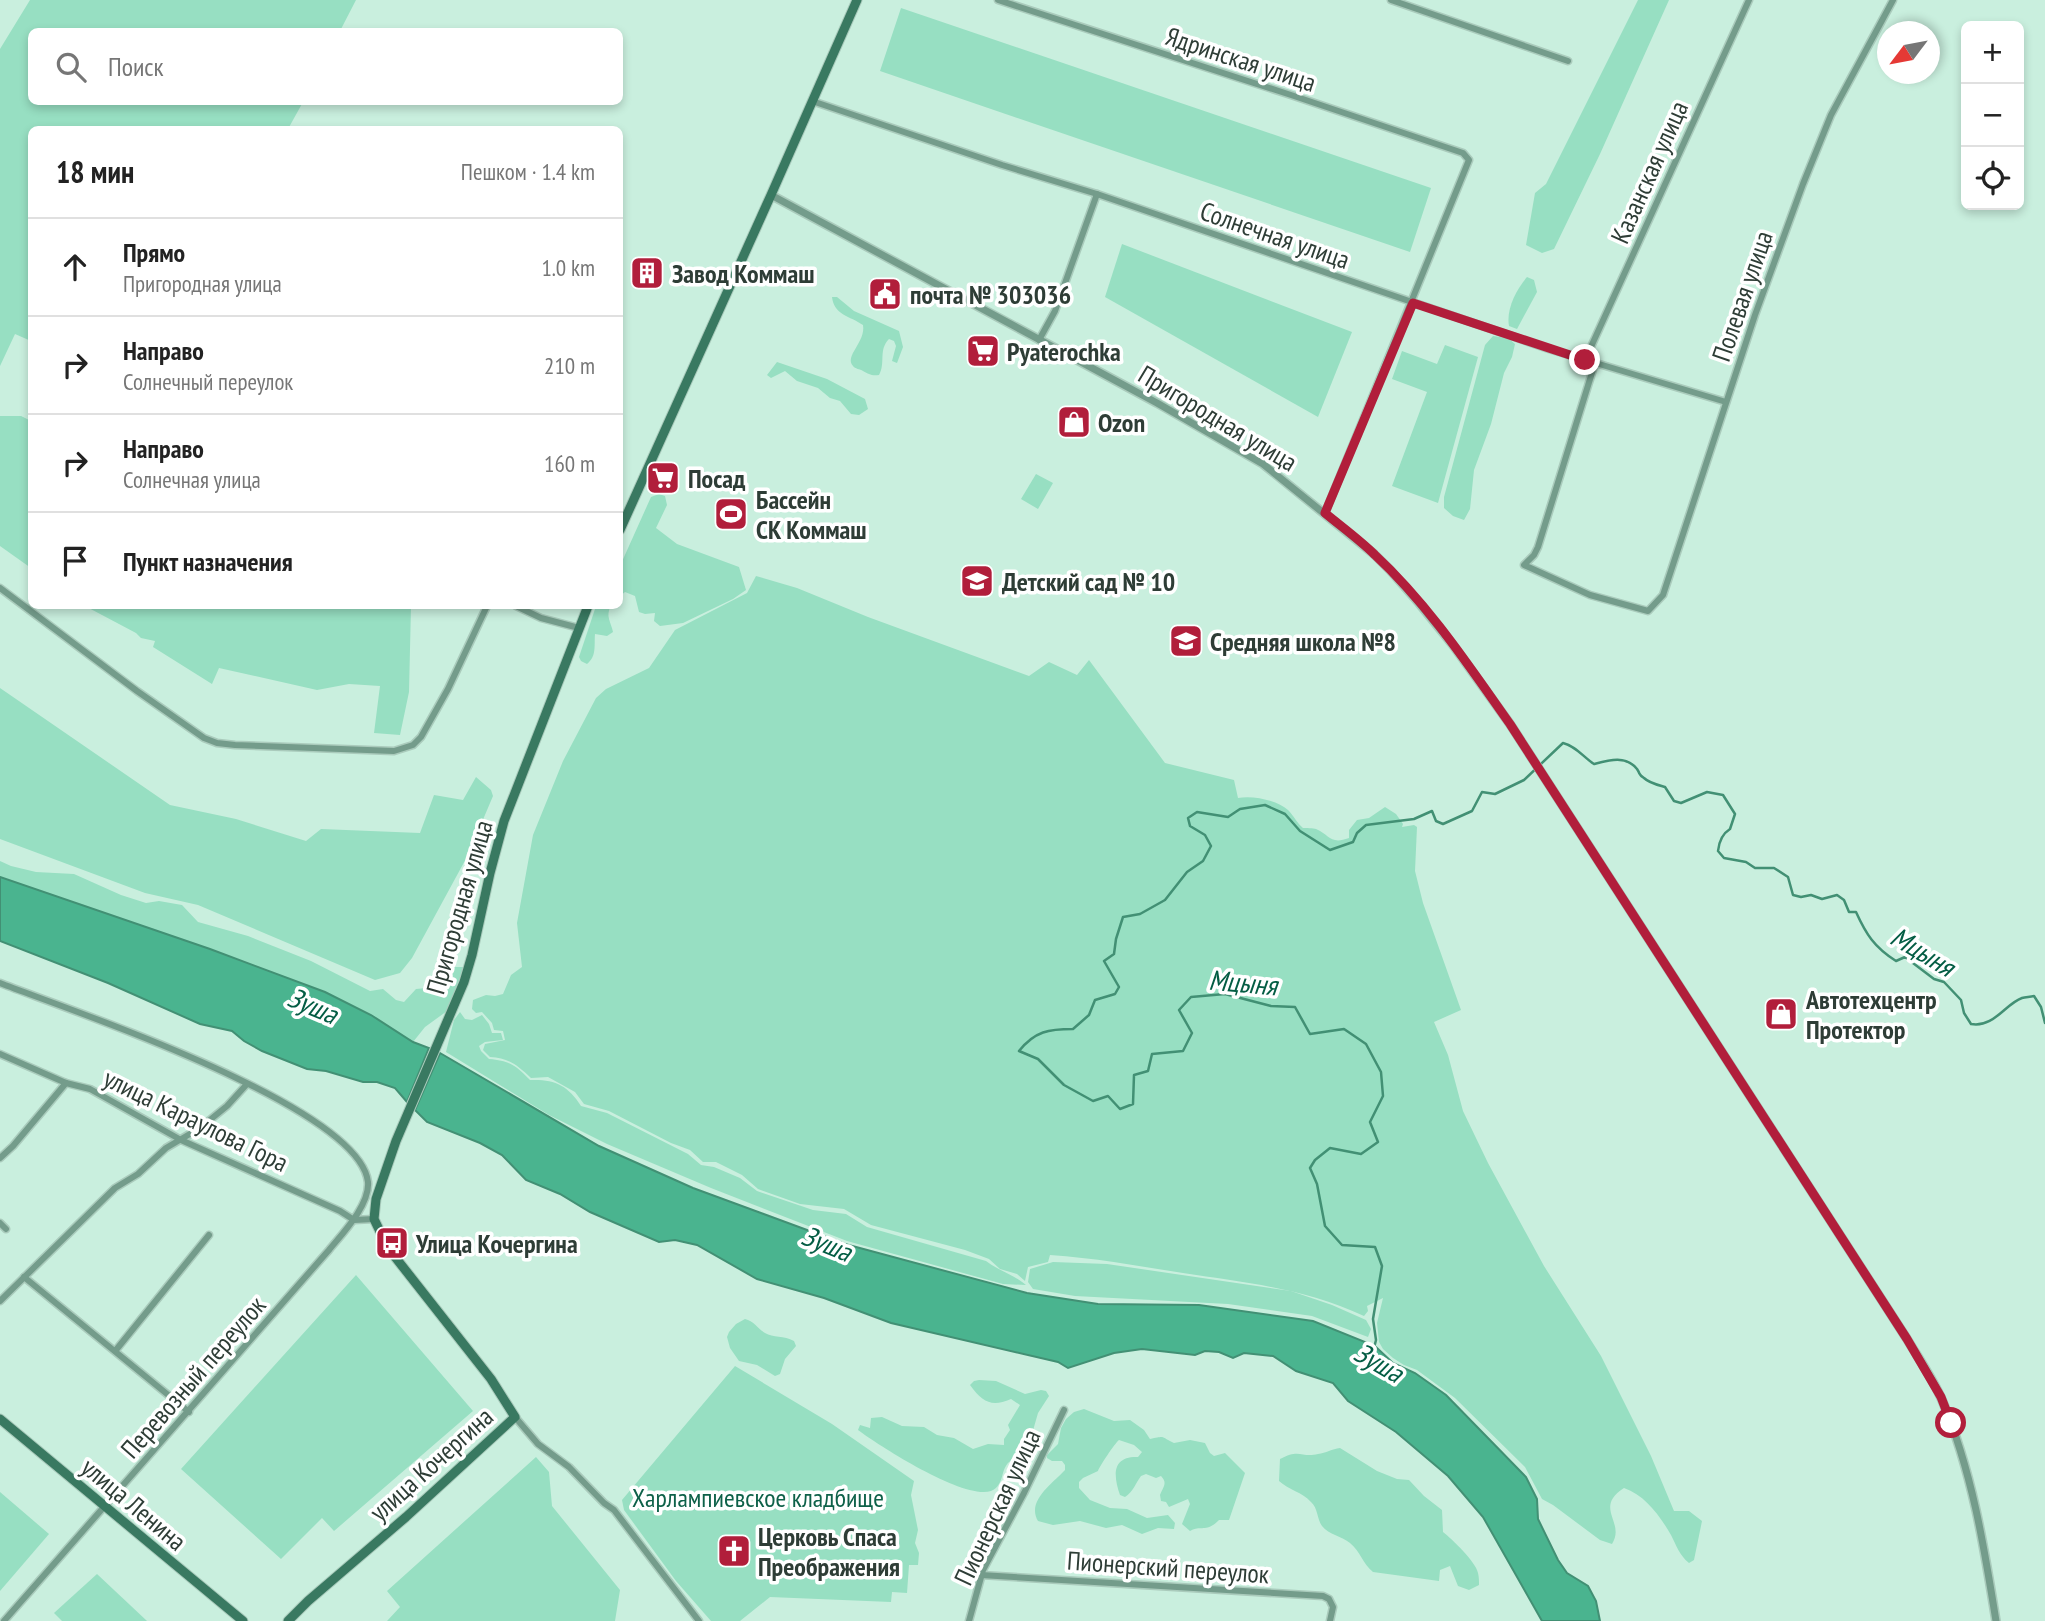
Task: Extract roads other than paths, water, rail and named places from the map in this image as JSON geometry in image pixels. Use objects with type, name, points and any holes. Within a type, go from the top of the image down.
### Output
[{"type":"main road","points":[[623,523],[857,0]]},
{"type":"main road","name":"Пригородная улица","points":[[374,1219],[376,1199],[396,1141],[472,955],[490,873],[505,821],[587,609]]},
{"type":"main road","name":"улица Кочергина","points":[[288,1621],[515,1417],[491,1379],[388,1248],[374,1219]]},
{"type":"main road","name":"улица Ленина","points":[[0,1419],[243,1621]]},
{"type":"street","name":"Ядринская улица","points":[[998,0],[1463,153],[1469,160],[1413,303]]},
{"type":"street","points":[[1391,0],[1568,61]]},
{"type":"street","name":"Казанская улица","points":[[1585,360],[1749,0]]},
{"type":"street","name":"Полевая улица","points":[[1595,363],[1538,547],[1524,565],[1590,595],[1648,611],[1663,595],[1726,402],[1803,184],[1831,115],[1893,0]]},
{"type":"street","name":"Солнечная улица","points":[[812,101],[1097,194],[1585,360],[1726,402]]},
{"type":"street","points":[[1039,340],[1055,311],[1097,194]]},
{"type":"street","name":"Пригородная улица","points":[[771,195],[1157,403],[1263,464],[1374,554],[1419,603],[1484,687],[1534,761],[1901,1328],[1941,1397],[1972,1487],[1996,1621]]},
{"type":"street","points":[[1325,513],[1413,303]]},
{"type":"street","points":[[0,588],[204,738],[216,743],[235,745],[394,751],[413,745],[421,737],[448,689],[487,609]]},
{"type":"street","points":[[522,609],[541,618],[579,628]]},
{"type":"street","name":"Перевозный переулок","points":[[0,983],[210,1064],[309,1117],[361,1163],[368,1186],[354,1220],[4,1621]]},
{"type":"street","name":"улица Караулова Гора","points":[[0,1054],[66,1083],[90,1089],[181,1140],[340,1211],[354,1220]]},
{"type":"street","points":[[0,1158],[66,1083]]},
{"type":"street","points":[[0,1301],[116,1188],[138,1174],[166,1148],[200,1128],[227,1106],[247,1084]]},
{"type":"street","points":[[354,1220],[374,1219]]},
{"type":"street","points":[[0,1223],[6,1229]]},
{"type":"street","points":[[116,1350],[209,1235]]},
{"type":"street","points":[[24,1277],[189,1412]]},
{"type":"street","name":"Пионерская улица","points":[[969,1621],[981,1575],[1064,1410]]},
{"type":"street","points":[[515,1417],[538,1444],[569,1467],[614,1510],[699,1621]]},
{"type":"street","name":"Пионерский переулок","points":[[981,1575],[1323,1596],[1329,1599],[1333,1608],[1330,1621]]},
{"type":"water","name":"Зуша","points":[[0,877],[210,949],[325,992],[371,1015],[413,1042],[429,1048],[407,1102],[395,1088],[307,1069],[262,1051],[232,1031],[200,1024],[108,983],[0,941]]},
{"type":"water","name":"Зуша","points":[[440,1053],[599,1146],[693,1188],[845,1244],[1027,1293],[1098,1304],[1199,1305],[1313,1321],[1375,1346],[1393,1363],[1415,1373],[1446,1395],[1526,1477],[1537,1499],[1538,1519],[1558,1560],[1567,1573],[1588,1586],[1596,1601],[1600,1621],[1542,1621],[1483,1517],[1448,1476],[1396,1432],[1348,1401],[1333,1383],[1296,1371],[1273,1356],[1244,1353],[1233,1358],[1219,1352],[1205,1351],[1195,1355],[1142,1349],[1114,1353],[1068,1368],[1058,1362],[891,1323],[824,1298],[757,1279],[697,1245],[675,1240],[659,1242],[590,1212],[560,1194],[526,1180],[502,1155],[480,1143],[427,1122],[415,1110]]},
{"type":"waterway","name":"Мцыня","points":[[1374,1348],[1376,1340],[1373,1319],[1382,1266],[1375,1247],[1342,1245],[1325,1226],[1317,1184],[1310,1168],[1315,1160],[1330,1148],[1361,1154],[1378,1142],[1370,1122],[1383,1096],[1381,1072],[1366,1044],[1344,1029],[1310,1034],[1295,1007],[1271,1006],[1225,994],[1191,997],[1179,1010],[1192,1033],[1183,1051],[1152,1054],[1148,1071],[1134,1075],[1133,1104],[1120,1109],[1108,1096],[1093,1101],[1064,1085],[1038,1059],[1019,1051],[1043,1032],[1073,1029],[1089,1015],[1095,1000],[1115,994],[1119,987],[1104,961],[1114,954],[1123,917],[1140,914],[1165,900],[1187,872],[1203,861],[1211,846],[1205,835],[1190,826],[1188,818],[1197,812],[1228,817],[1240,809],[1265,805],[1285,814],[1300,831],[1330,850],[1353,842],[1357,833],[1366,825],[1414,819],[1432,811],[1436,821],[1443,824],[1472,811],[1482,792],[1495,794],[1524,780],[1563,743],[1568,744],[1594,764],[1617,760],[1628,762],[1646,780],[1665,787],[1674,801],[1681,803],[1707,792],[1723,795],[1735,814],[1730,829],[1719,844],[1718,851],[1724,858],[1746,862],[1755,868],[1774,868],[1788,877],[1793,895],[1811,895],[1822,899],[1837,895],[1844,900],[1849,912],[1856,912],[1867,933],[1882,951],[1896,961],[1905,957],[1934,979],[1944,982],[1961,1000],[1964,1013],[1971,1024],[1993,1019],[2016,1001],[2034,996],[2041,1007],[2045,1023]]},
{"type":"place","name":"Завод Коммаш","points":[[647,273]]},
{"type":"place","name":"почта № 303036","points":[[885,294]]},
{"type":"place","name":"Pyaterochka","points":[[983,351]]},
{"type":"place","name":"Ozon","points":[[1074,422]]},
{"type":"place","name":"Посад","points":[[663,478]]},
{"type":"place","name":"Бассейн СК Коммаш","points":[[731,514]]},
{"type":"place","name":"Детский сад № 10","points":[[977,581]]},
{"type":"place","name":"Средняя школа №8","points":[[1186,641]]},
{"type":"place","name":"Автотехцентр Протектор","points":[[1781,1014]]},
{"type":"place","name":"Улица Кочергина","points":[[392,1243]]},
{"type":"place","name":"Церковь Спаса Преображения","points":[[734,1551]]},
{"type":"park label","name":"Харлампиевское кладбище","points":[[758,1497]]}]
